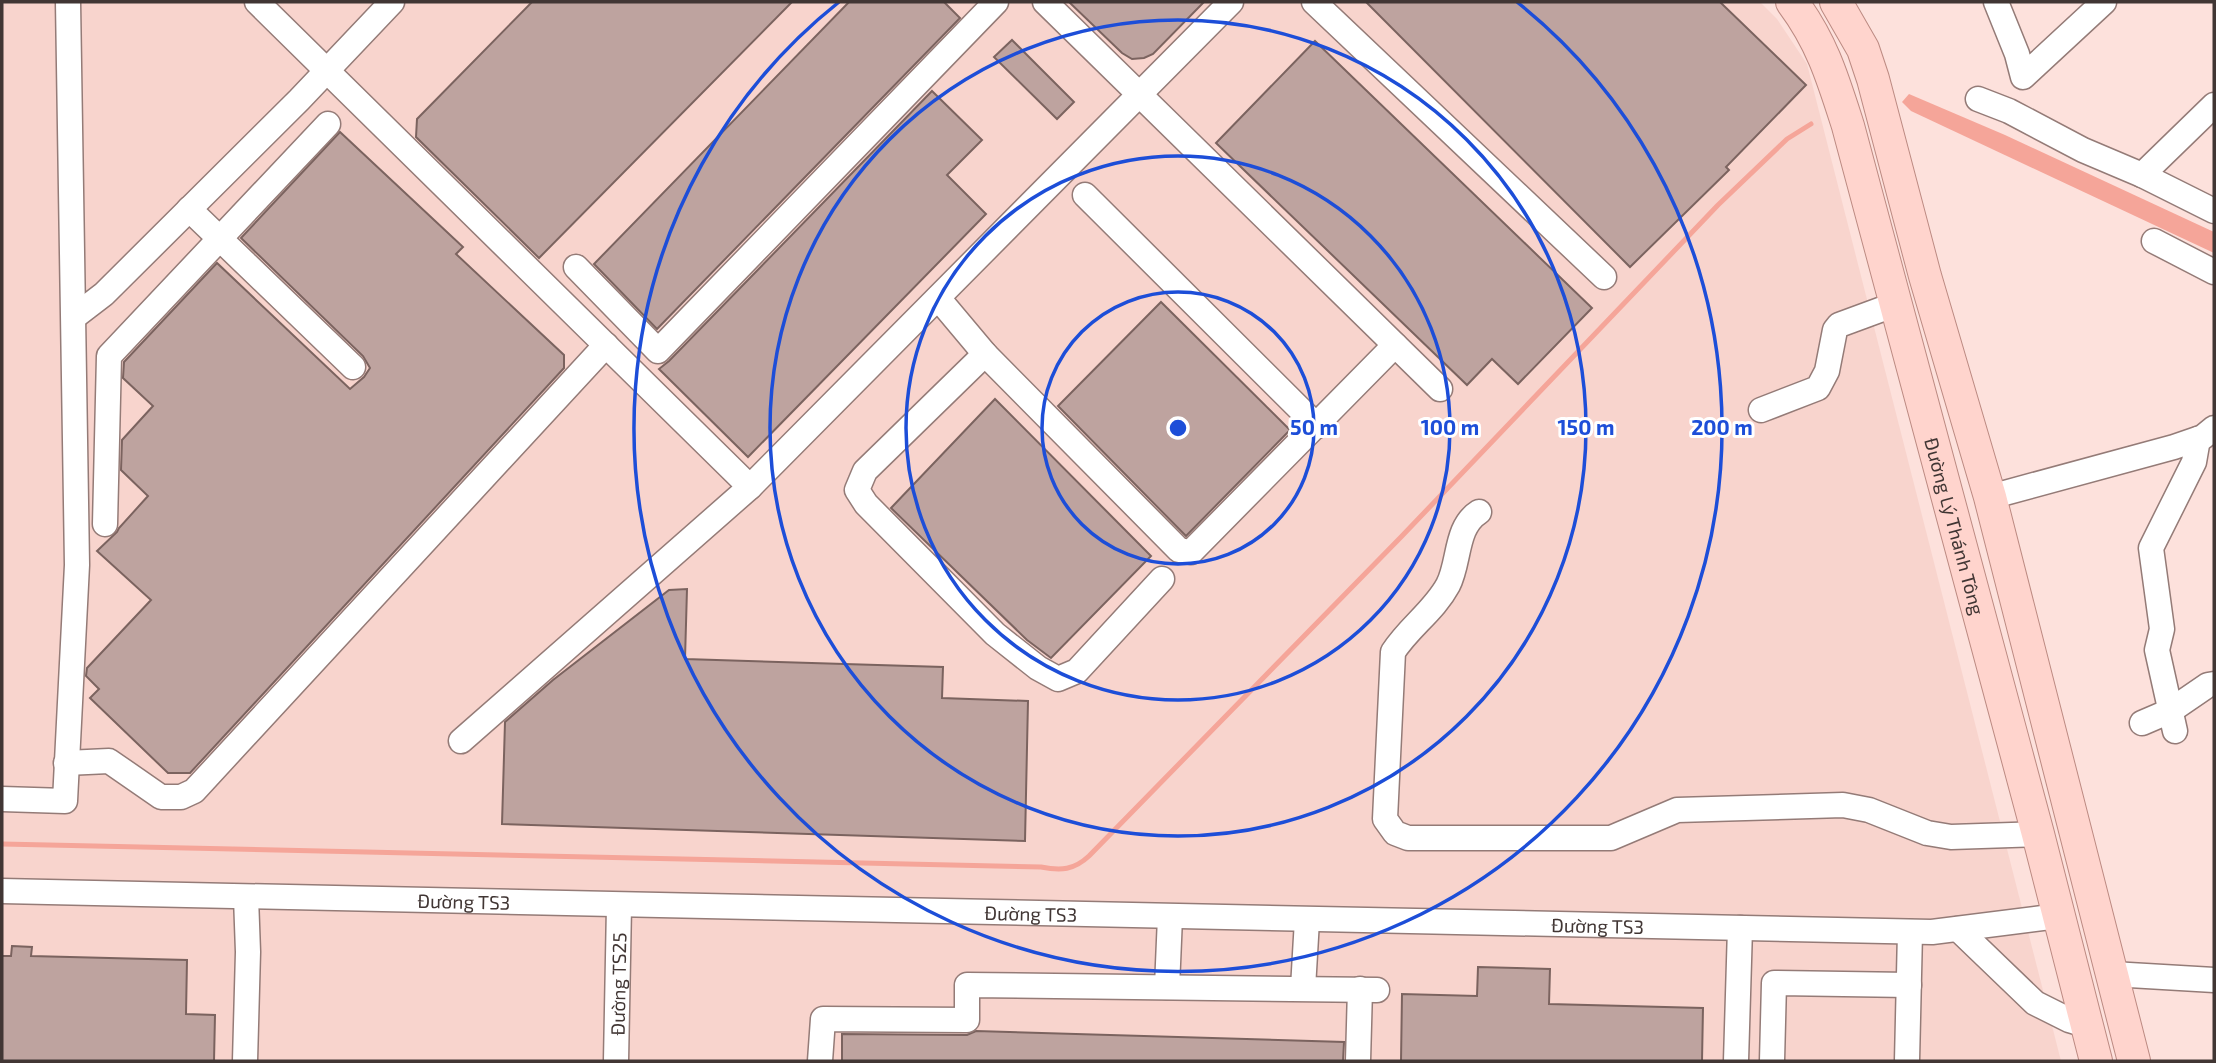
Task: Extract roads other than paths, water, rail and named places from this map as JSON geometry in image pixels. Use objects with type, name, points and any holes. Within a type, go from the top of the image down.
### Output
[{"type":"main road","name":"Đường Lý Thánh Tông","points":[[1793,2],[1825,57],[1848,126],[2038,834],[2095,1061]]},
{"type":"main road","name":"Đường Lý Thánh Tông","points":[[1836,2],[1863,48],[1873,79],[1925,276],[1990,497],[2134,1060]]},
{"type":"main road","points":[[1894,295],[1925,276]]},
{"type":"main road","points":[[2058,916],[2095,908]]},
{"type":"street","points":[[2,799],[65,801],[77,565],[68,2]]},
{"type":"street","points":[[257,2],[750,487]]},
{"type":"street","points":[[74,317],[104,294],[392,2]]},
{"type":"street","points":[[576,267],[658,351],[996,2]]},
{"type":"street","points":[[1045,2],[1440,389]]},
{"type":"street","points":[[461,741],[750,487],[1231,2]]},
{"type":"street","points":[[1314,2],[1604,277]]},
{"type":"street","points":[[1996,2],[2017,54],[2022,77]]},
{"type":"street","points":[[2009,111],[2022,77],[2104,2]]},
{"type":"street","points":[[1978,99],[2009,111],[2083,150],[2142,175],[2214,211]]},
{"type":"street","points":[[2142,175],[2214,106]]},
{"type":"street","points":[[105,524],[109,356],[328,124]]},
{"type":"street","points":[[1085,195],[1317,426]]},
{"type":"street","points":[[189,209],[353,367]]},
{"type":"street","points":[[2154,241],[2214,272]]},
{"type":"street","points":[[1761,410],[1818,388],[1827,371],[1835,330],[1839,325],[1894,295]]},
{"type":"street","points":[[937,298],[985,354],[1179,551],[1185,552],[1191,552],[1395,345]]},
{"type":"street","points":[[66,763],[109,761],[161,797],[181,797],[194,791],[606,345]]},
{"type":"street","points":[[985,354],[865,471],[857,490],[866,504],[995,634],[1038,668],[1058,679],[1077,671],[1162,579]]},
{"type":"street","points":[[1990,497],[2174,447],[2205,449],[2151,548],[2162,629],[2158,650],[2173,721]]},
{"type":"street","points":[[1479,512],[1471,517],[1464,527],[1449,583],[1437,602],[1403,636],[1393,652],[1385,819],[1395,834],[1408,838],[1611,838],[1677,810],[1843,805],[1869,810],[1927,832],[1951,836],[2038,834]]},
{"type":"street","points":[[2142,723],[2173,721],[2208,685],[2214,684]]},
{"type":"street","name":"Đường TS3","points":[[2,891],[1910,932],[1932,932],[2058,916]]},
{"type":"street","points":[[245,1061],[246,897]]},
{"type":"street","name":"Đường TS25","points":[[616,1061],[619,906]]},
{"type":"street","points":[[1167,987],[1170,917]]},
{"type":"street","points":[[1303,988],[1307,920]]},
{"type":"street","points":[[1736,1061],[1740,928]]},
{"type":"street","points":[[1958,929],[2035,1003],[2069,1020],[2086,1025]]},
{"type":"street","points":[[1907,1061],[1910,932]]},
{"type":"street","points":[[2112,975],[2214,980]]},
{"type":"street","points":[[1772,1061],[1774,983],[1909,985]]},
{"type":"street","points":[[820,1061],[823,1019],[967,1020],[967,985],[1368,989],[1358,1061]]},
{"type":"waterway","points":[[2,844],[1055,869],[1072,867],[1089,856],[1401,537],[1718,205],[1787,139],[1811,124]]}]
